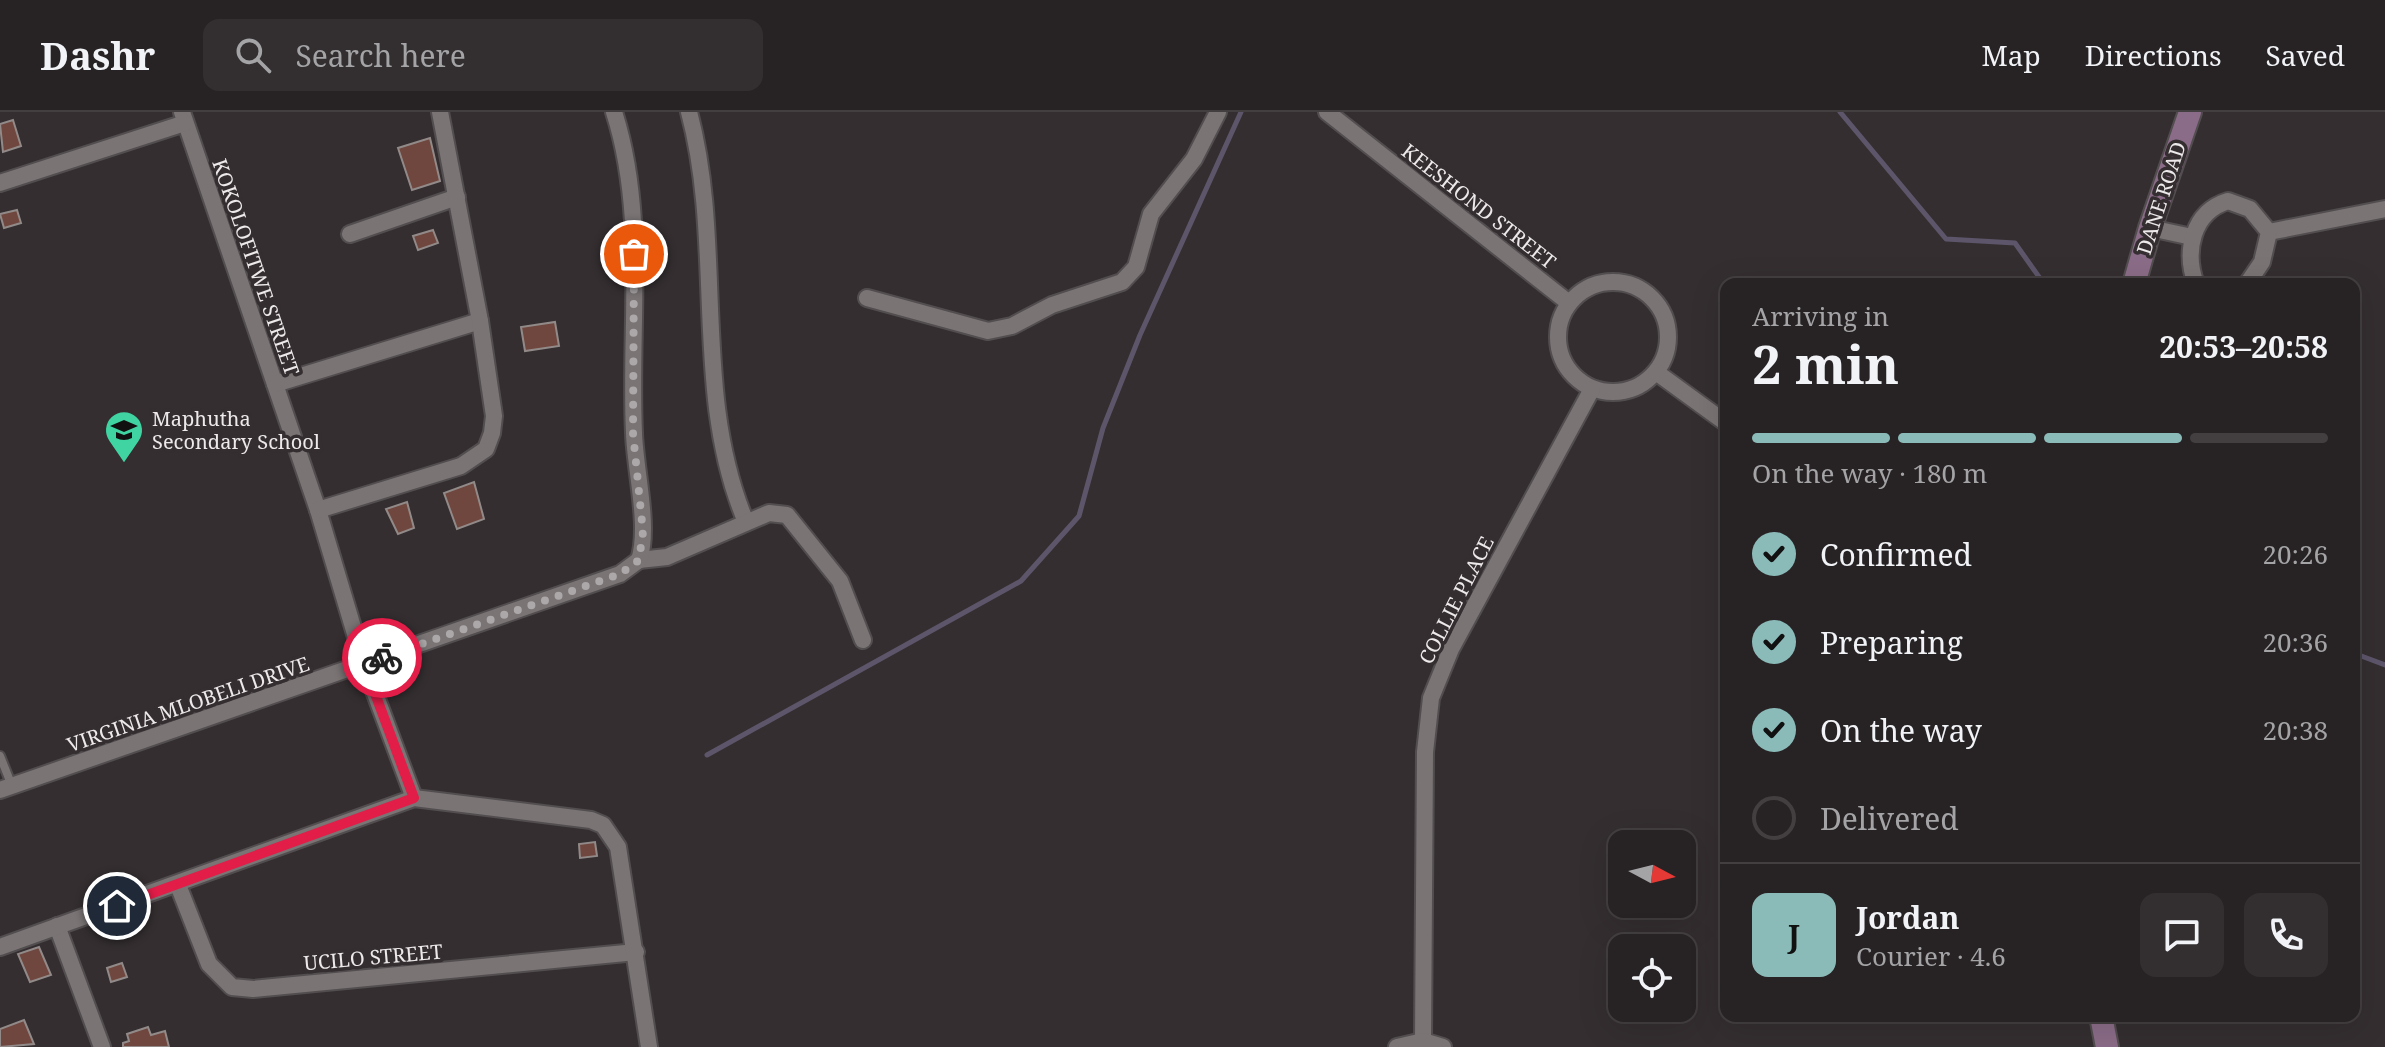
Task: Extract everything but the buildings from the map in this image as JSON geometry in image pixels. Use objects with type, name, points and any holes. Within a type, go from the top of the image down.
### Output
[{"type":"street","points":[[318,510],[461,466],[486,449],[494,416],[480,321],[440,112]]},
{"type":"street","points":[[614,112],[631,182],[633,433],[643,532],[639,560]]},
{"type":"street","points":[[689,112],[705,190],[720,439],[746,522]]},
{"type":"street","points":[[867,298],[988,331],[1012,326],[1052,305],[1122,282],[1136,267],[1151,214],[1194,159],[1218,112]]},
{"type":"street","name":"KEESHOND STREET","points":[[1327,112],[1569,303]]},
{"type":"street","name":"DANE ROAD","points":[[2136,278],[2190,112]]},
{"type":"street","points":[[0,183],[184,117]]},
{"type":"street","name":"KOKOLOFITWE STREET","points":[[184,117],[318,510],[364,664],[414,798]]},
{"type":"street","points":[[350,234],[457,197]]},
{"type":"street","points":[[2195,278],[2192,237],[2207,211],[2228,201],[2250,209],[2269,232]]},
{"type":"street","points":[[2269,232],[2385,209]]},
{"type":"street","points":[[2150,228],[2192,237]]},
{"type":"street","points":[[2251,278],[2262,262],[2269,232]]},
{"type":"street","points":[[1611,281],[1626,283],[1654,299],[1663,312],[1668,343],[1656,372],[1646,382],[1620,393],[1592,389],[1569,371],[1558,344],[1562,315],[1569,303],[1581,292],[1611,281]]},
{"type":"street","points":[[275,384],[480,321]]},
{"type":"street","points":[[1656,372],[1720,419]]},
{"type":"street","name":"COLLIE PLACE","points":[[1423,1041],[1425,752],[1431,698],[1451,649],[1592,389]]},
{"type":"street","name":"VIRGINIA MLOBELI DRIVE","points":[[6,788],[620,574],[639,560],[667,557],[746,522],[777,512],[794,521],[840,581],[863,640]]},
{"type":"street","points":[[0,947],[414,798],[575,816],[603,825],[618,847],[649,1047]]},
{"type":"street","name":"UCILO STREET","points":[[178,885],[209,964],[232,987],[253,989],[636,952]]},
{"type":"street","points":[[57,926],[102,1047]]},
{"type":"street","points":[[2102,1022],[2107,1047]]},
{"type":"street","points":[[1397,1047],[1423,1041],[1443,1047]]},
{"type":"lane","points":[[0,756],[6,788]]},
{"type":"waterway","points":[[707,755],[1021,581],[1079,516],[1103,428],[1140,335],[1241,112]]},
{"type":"waterway","points":[[1840,112],[1946,239],[2015,243],[2040,278]]},
{"type":"waterway","points":[[2360,656],[2385,665]]},
{"type":"way so far","points":[[382,658],[620,574],[639,560],[643,549],[643,532],[633,433],[634,254]]},
{"type":"place","name":"Maphutha Secondary School","points":[[124,464]]},
{"type":"route","points":[[117,906],[414,798],[364,664],[382,658]]}]
